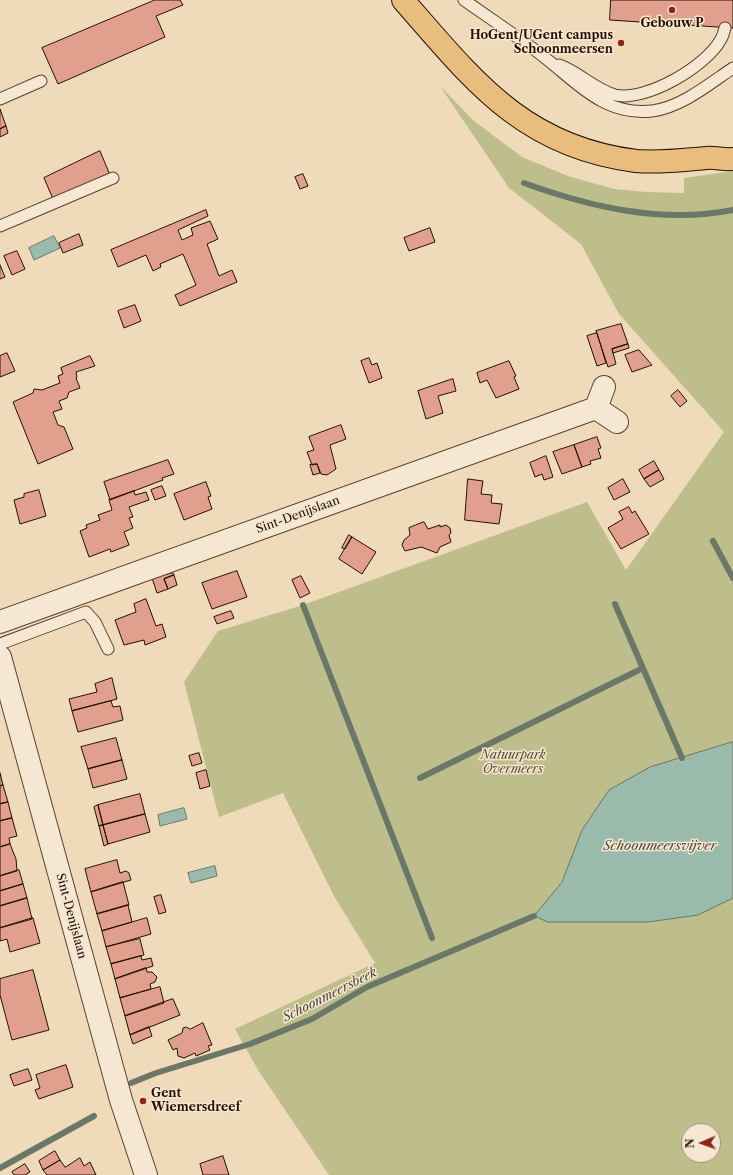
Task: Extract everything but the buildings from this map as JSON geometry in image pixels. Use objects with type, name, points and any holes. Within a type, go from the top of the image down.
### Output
[{"type":"main road","points":[[404,0],[465,71],[494,98],[545,134],[574,146],[601,154],[638,161],[671,162],[708,158],[733,159]]},
{"type":"main road","points":[[708,158],[733,147]]},
{"type":"street","points":[[604,387],[596,408],[617,422]]},
{"type":"street","name":"Sint-Denijslaan","points":[[0,622],[596,408]]},
{"type":"street","name":"Sint-Denijslaan","points":[[0,656],[121,1100],[146,1175]]},
{"type":"lane","points":[[464,0],[549,61],[576,86],[593,97],[619,108],[636,111],[653,111],[670,106],[685,99],[733,68]]},
{"type":"lane","points":[[549,61],[564,67],[602,90],[617,95],[648,93],[664,86],[704,58],[721,39],[725,28]]},
{"type":"lane","points":[[0,100],[41,81]]},
{"type":"lane","points":[[0,226],[114,178]]},
{"type":"lane","points":[[0,644],[86,612],[95,622],[108,649]]},
{"type":"green space","name":"Natuurpark Overmeers","points":[[440,86],[474,121],[522,157],[568,176],[614,189],[684,193],[684,178],[733,171],[733,1175],[329,1175],[258,1070],[235,1029],[375,963],[334,896],[283,793],[219,817],[184,682],[218,631],[303,605],[587,502],[626,570],[724,432],[619,314],[581,244],[509,188]]},
{"type":"water","points":[[54,236],[60,248],[34,260],[29,248]]},
{"type":"water","name":"Schoonmeersvijver","points":[[733,742],[733,898],[698,915],[648,922],[548,922],[534,916],[562,882],[582,830],[609,790],[650,767]]},
{"type":"water","points":[[184,808],[187,819],[160,826],[158,815]]},
{"type":"water","points":[[215,866],[217,876],[191,883],[188,873]]},
{"type":"waterway","points":[[524,183],[549,192],[600,206],[627,211],[680,215],[706,214],[733,210]]},
{"type":"waterway","points":[[713,541],[733,578]]},
{"type":"waterway","points":[[615,604],[682,758]]},
{"type":"waterway","points":[[303,605],[432,938]]},
{"type":"waterway","points":[[420,778],[643,668]]},
{"type":"waterway","name":"Schoonmeersbeek","points":[[131,1083],[156,1073],[250,1044],[312,1019],[367,987],[534,916]]},
{"type":"waterway","name":"Schoonmeersbeek","points":[[0,1168],[94,1116]]},
{"type":"place","name":"Gebouw P","points":[[672,10]]},
{"type":"place","name":"HoGent/UGent campus Schoonmeersen","points":[[621,43]]},
{"type":"place","name":"Gent Wiemersdreef","points":[[143,1101]]}]
